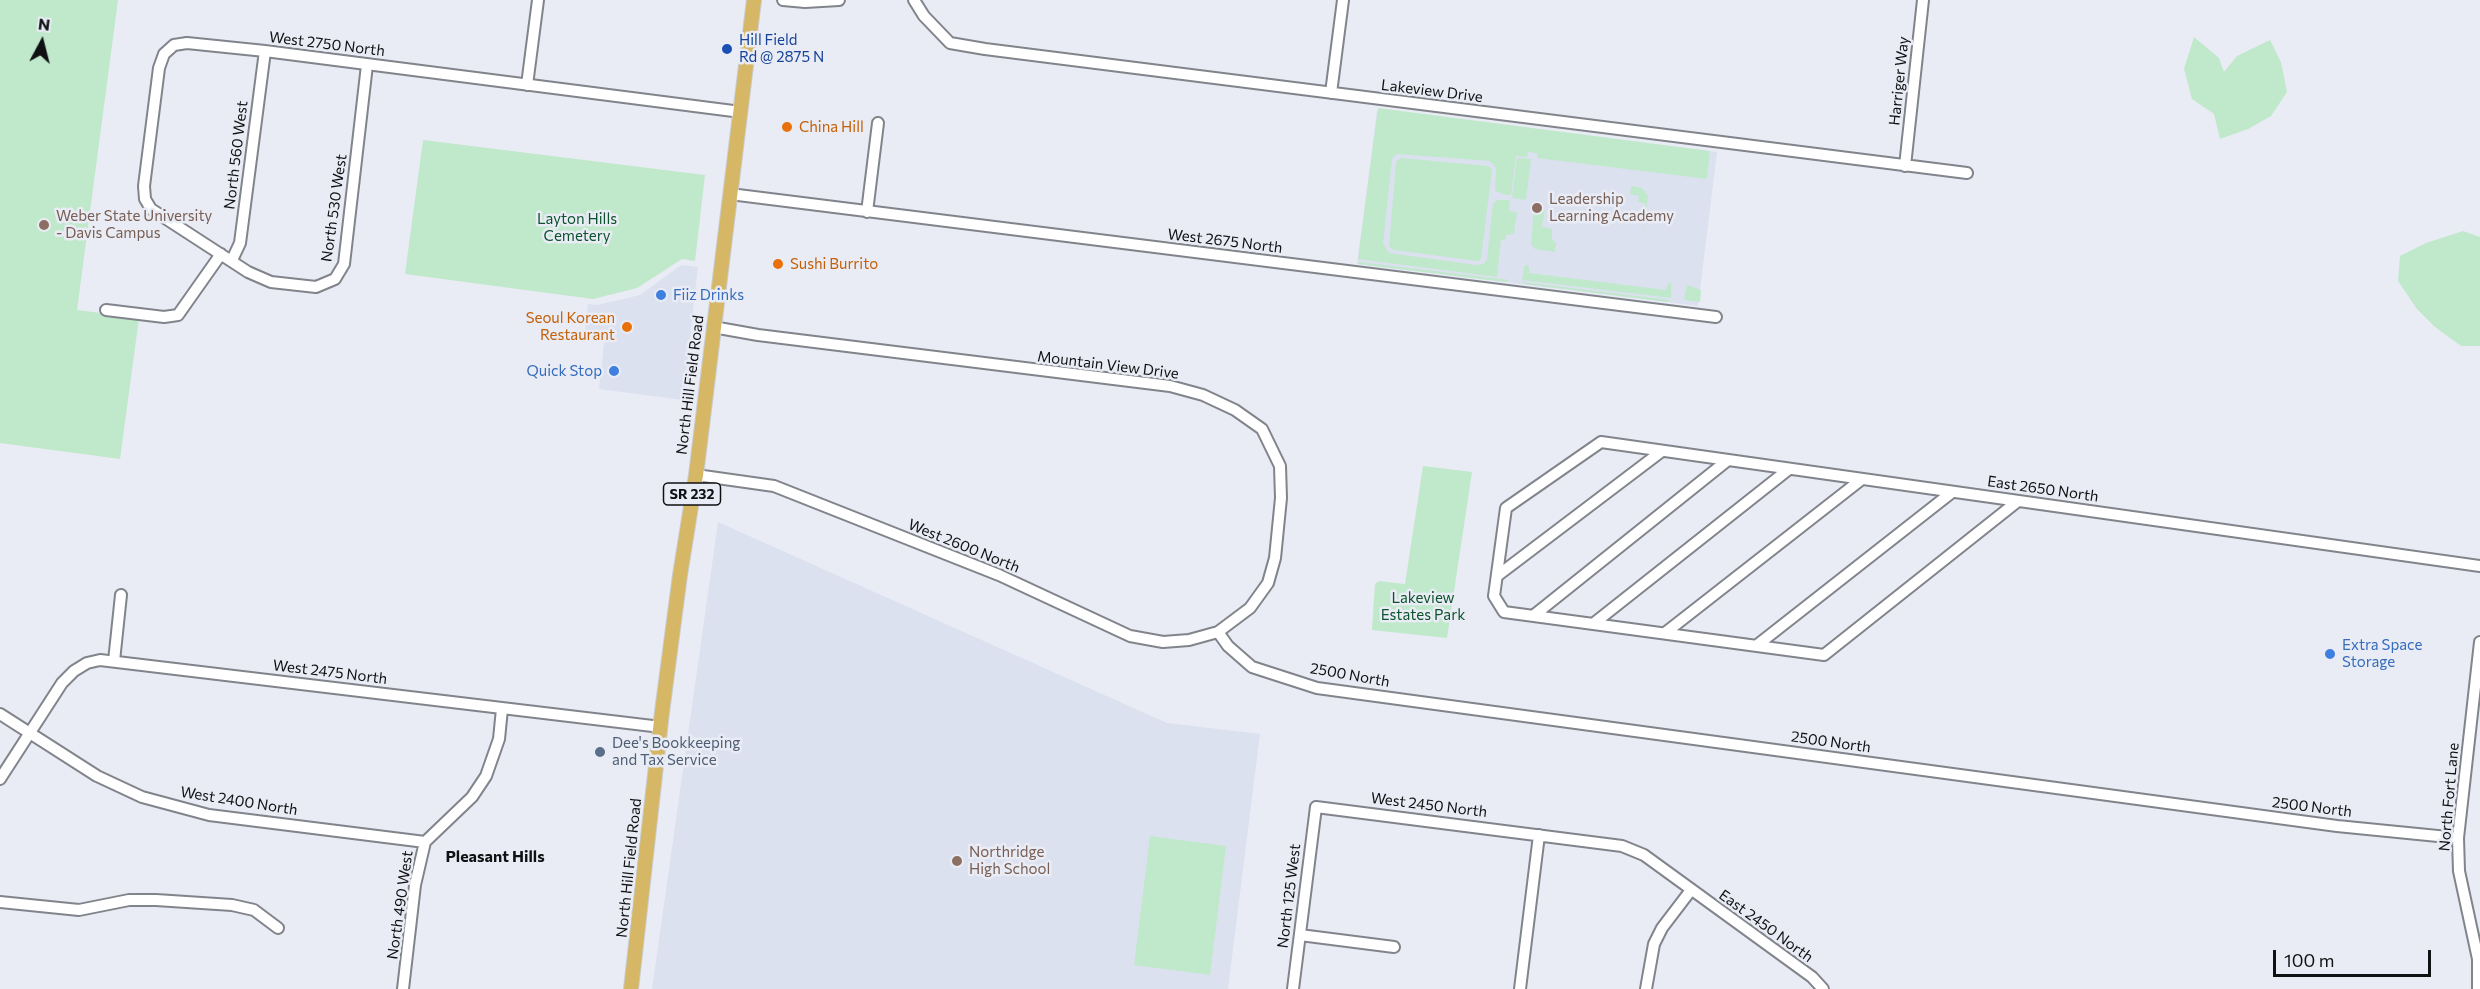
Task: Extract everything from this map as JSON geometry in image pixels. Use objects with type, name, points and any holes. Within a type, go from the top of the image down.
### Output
[{"type":"main road","name":"North Hill Field Road","points":[[631,989],[661,727],[680,575],[696,475],[753,0]]},
{"type":"street","points":[[527,85],[538,0]]},
{"type":"street","points":[[783,0],[805,2],[839,0]]},
{"type":"street","name":"Lakeview Drive","points":[[914,0],[924,16],[950,43],[1966,173]]},
{"type":"street","points":[[1331,93],[1343,0]]},
{"type":"street","name":"Harriger Way","points":[[1905,166],[1923,0]]},
{"type":"street","name":"West 2750 North","points":[[231,260],[151,209],[145,199],[144,186],[159,68],[164,54],[174,45],[187,43],[265,51],[741,112]]},
{"type":"street","name":"North 560 West","points":[[231,260],[240,243],[265,51]]},
{"type":"street","name":"North 530 West","points":[[231,260],[248,272],[271,282],[316,287],[335,279],[344,264],[367,65]]},
{"type":"street","points":[[867,212],[878,123]]},
{"type":"street","name":"West 2675 North","points":[[730,194],[1716,317]]},
{"type":"street","points":[[106,310],[165,317],[178,315],[221,254]]},
{"type":"street","name":"Mountain View Drive","points":[[713,327],[758,335],[1170,386],[1203,394],[1235,410],[1262,429],[1280,466],[1281,498],[1275,558],[1268,583],[1250,608],[1218,632]]},
{"type":"street","name":"East 2650 North","points":[[1497,576],[1506,508],[1601,442],[2480,566]]},
{"type":"street","points":[[1662,451],[1497,576],[1494,596],[1504,612],[1824,655],[2018,501]]},
{"type":"street","points":[[1533,616],[1728,460]]},
{"type":"street","points":[[1593,624],[1789,469]]},
{"type":"street","name":"West 2600 North","points":[[696,475],[774,486],[999,575],[1130,636],[1163,642],[1189,640],[1218,632]]},
{"type":"street","points":[[1665,633],[1862,479]]},
{"type":"street","points":[[1756,646],[1951,493]]},
{"type":"street","points":[[114,661],[121,595]]},
{"type":"street","name":"2500 North","points":[[1218,632],[1228,646],[1252,667],[1317,688],[2337,826],[2458,838]]},
{"type":"street","name":"North Fort Lane","points":[[2478,989],[2478,959],[2459,871],[2458,838],[2480,642]]},
{"type":"street","name":"West 2475 North","points":[[0,779],[62,683],[74,671],[87,663],[114,661],[661,727]]},
{"type":"street","name":"North 490 West","points":[[403,989],[415,885],[425,842],[472,797],[486,776],[499,740],[502,709]]},
{"type":"street","name":"West 2400 North","points":[[0,714],[98,776],[142,797],[180,809],[425,842]]},
{"type":"street","name":"West 2450 North","points":[[1316,807],[1622,846],[1644,855],[1690,890]]},
{"type":"street","name":"North 125 West","points":[[1293,989],[1316,807]]},
{"type":"street","points":[[1520,989],[1539,835]]},
{"type":"street","points":[[1646,989],[1654,944],[1662,928],[1690,890]]},
{"type":"street","name":"East 2450 North","points":[[1690,890],[1812,977],[1822,989]]},
{"type":"street","points":[[0,902],[79,910],[129,900],[232,905],[254,910],[278,928]]},
{"type":"street","points":[[1300,935],[1394,947]]},
{"type":"shaded area","name":"Leadership Learning Academy","points":[[1377,111],[1717,152],[1698,306],[1357,264]]},
{"type":"shaded area","points":[[681,265],[698,267],[683,400],[599,389],[604,342],[584,339],[588,304],[597,305],[640,295]]},
{"type":"shaded area","name":"Northridge High School","points":[[718,522],[1167,723],[1260,734],[1228,989],[652,989]]},
{"type":"green space","name":"Weber State University - Davis Campus","points":[[0,0],[118,0],[77,310],[139,318],[120,459],[0,443]]},
{"type":"green space","points":[[2194,37],[2219,58],[2224,72],[2237,56],[2270,40],[2281,62],[2287,92],[2271,116],[2248,129],[2220,139],[2214,114],[2192,99],[2184,69]]},
{"type":"green space","points":[[1378,108],[1710,151],[1707,179],[1537,158],[1537,153],[1528,152],[1527,157],[1516,156],[1511,195],[1506,195],[1495,191],[1496,168],[1490,161],[1397,154],[1392,159],[1383,244],[1389,253],[1476,265],[1483,264],[1487,259],[1493,203],[1498,200],[1510,200],[1509,211],[1517,212],[1514,234],[1506,235],[1506,239],[1501,240],[1497,277],[1358,259]]},
{"type":"green space","name":"Layton Hills Cemetery","points":[[423,140],[705,175],[695,261],[682,259],[637,288],[593,299],[405,274]]},
{"type":"green space","points":[[1401,158],[1488,166],[1492,169],[1481,259],[1478,261],[1394,250],[1389,247],[1396,162]]},
{"type":"green space","points":[[1517,158],[1531,159],[1526,200],[1512,198]]},
{"type":"green space","points":[[1631,186],[1642,188],[1648,196],[1643,239],[1646,203],[1638,202],[1639,196],[1630,194]]},
{"type":"green space","points":[[1534,208],[1545,210],[1542,227],[1552,229],[1552,239],[1556,243],[1555,252],[1535,249],[1531,244]]},
{"type":"green space","points":[[2463,231],[2480,237],[2480,346],[2461,346],[2435,327],[2417,309],[2398,281],[2400,256],[2426,243]]},
{"type":"green space","points":[[1359,262],[1509,280],[1506,282],[1358,264]]},
{"type":"green space","points":[[1527,265],[1529,273],[1666,290],[1671,282],[1671,298],[1522,280],[1524,267]]},
{"type":"green space","points":[[1522,282],[1670,300],[1668,302]]},
{"type":"green space","points":[[1687,285],[1701,290],[1700,302],[1684,300]]},
{"type":"green space","name":"Lakeview Estates Park","points":[[1423,466],[1472,472],[1447,638],[1372,630],[1375,584],[1379,581],[1405,584]]},
{"type":"green space","points":[[1150,836],[1226,846],[1210,975],[1134,965]]},
{"type":"place","name":"Hill Field Rd @ 2875 N","points":[[727,49]]},
{"type":"place","name":"China Hill","points":[[787,127]]},
{"type":"place","name":"Leadership Learning Academy","points":[[1537,208]]},
{"type":"place","name":"Weber State University - Davis Campus","points":[[44,225]]},
{"type":"place","name":"Sushi Burrito","points":[[778,264]]},
{"type":"place","name":"Fiiz Drinks","points":[[661,295]]},
{"type":"place","name":"Seoul Korean Restaurant","points":[[627,327]]},
{"type":"place","name":"Quick Stop","points":[[614,371]]},
{"type":"place","name":"Extra Space Storage","points":[[2330,654]]},
{"type":"place","name":"Dee's Bookkeeping and Tax Service","points":[[600,752]]},
{"type":"place","name":"Northridge High School","points":[[957,861]]},
{"type":"district","name":"Pleasant Hills","points":[[495,857]]}]
